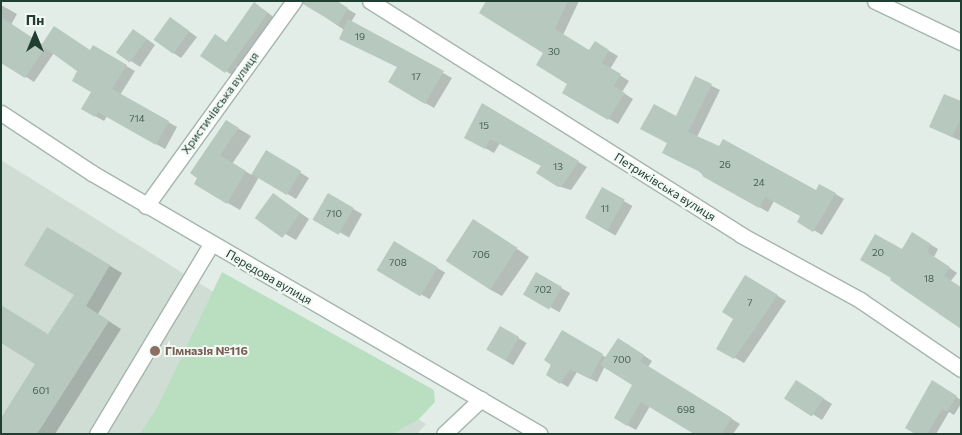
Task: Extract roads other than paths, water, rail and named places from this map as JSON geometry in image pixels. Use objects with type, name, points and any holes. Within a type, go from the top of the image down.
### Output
[{"type":"street","name":"Христичівська вулиця","points":[[146,206],[294,1]]},
{"type":"street","name":"Петриківська вулиця","points":[[370,1],[741,235],[860,300],[961,368]]},
{"type":"street","points":[[875,1],[961,42]]},
{"type":"street","name":"Передова вулиця","points":[[1,113],[146,206],[540,434]]},
{"type":"street","points":[[97,434],[211,244]]},
{"type":"street","points":[[444,434],[481,399]]},
{"type":"place","name":"Гімназія №116","points":[[155,351]]}]
